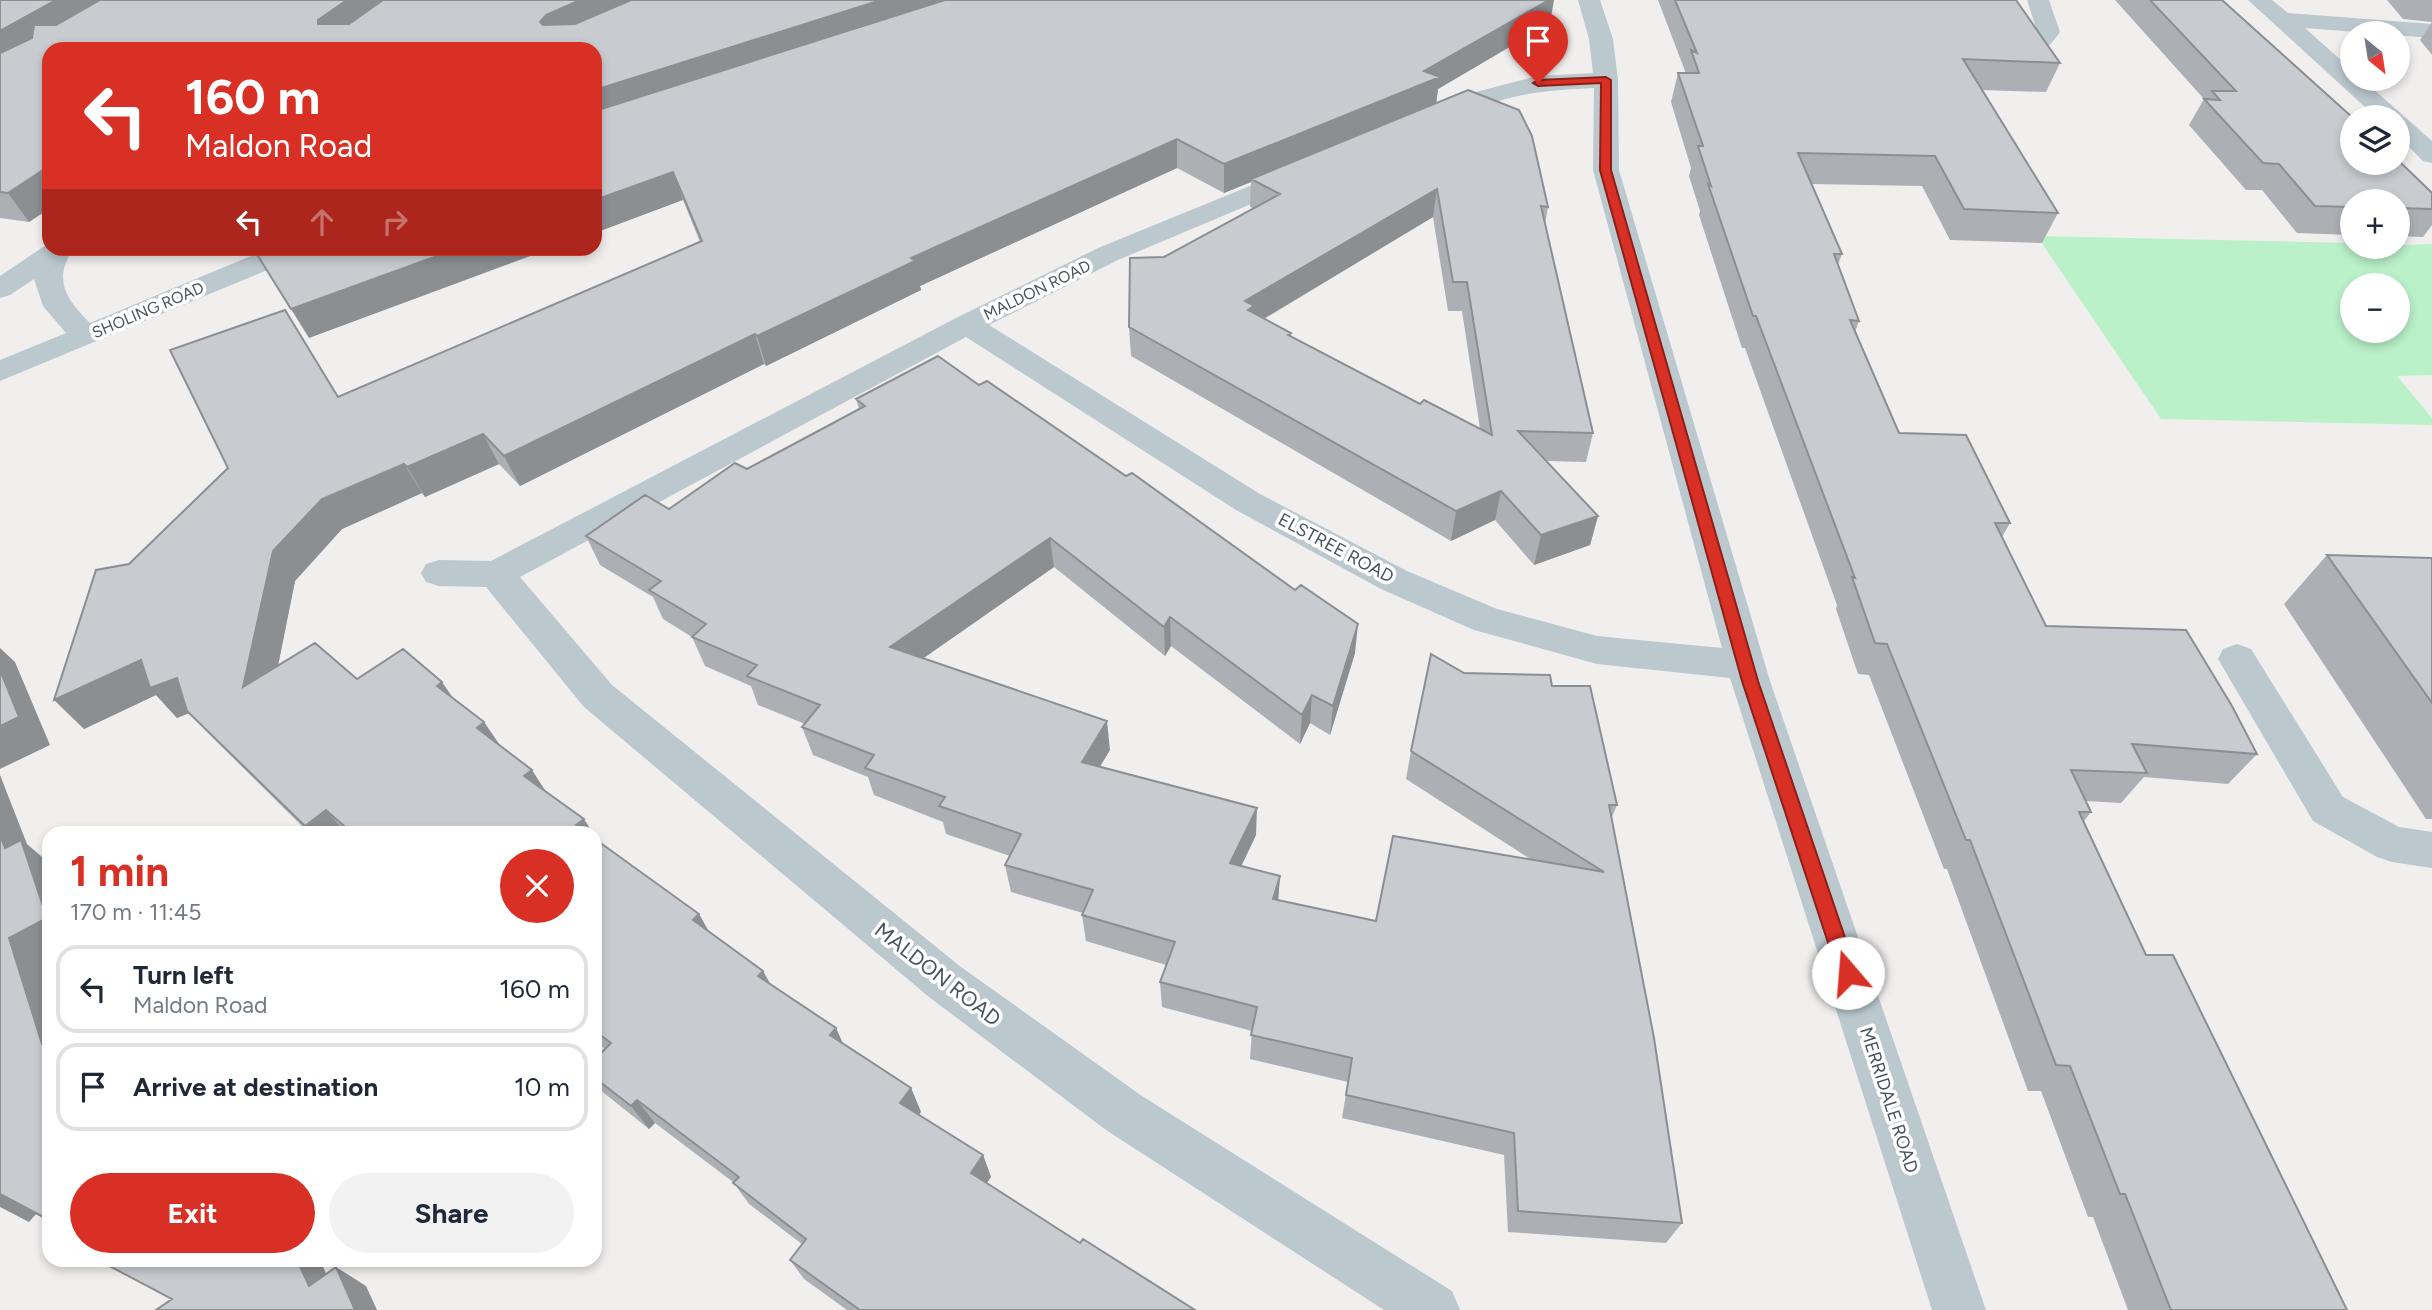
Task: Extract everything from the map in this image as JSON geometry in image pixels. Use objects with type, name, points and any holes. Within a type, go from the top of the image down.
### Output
[{"type":"street","name":"MERRIDALE ROAD","points":[[1589,0],[1601,39],[1606,80],[1606,170],[1746,665],[1959,1310]]},
{"type":"street","points":[[2038,0],[2049,32],[2040,43]]},
{"type":"street","points":[[2259,0],[2285,20],[2378,105]]},
{"type":"street","points":[[2285,20],[2312,11],[2432,31]]},
{"type":"street","points":[[1403,130],[1480,98],[1538,83],[1606,80]]},
{"type":"street","points":[[2410,134],[2432,155]]},
{"type":"street","name":"MALDON ROAD","points":[[439,573],[496,574],[967,324],[1108,254],[1326,163]]},
{"type":"street","points":[[0,289],[50,256]]},
{"type":"street","points":[[55,256],[47,277],[51,298],[86,336]]},
{"type":"street","name":"SHOLING ROAD","points":[[0,370],[277,256]]},
{"type":"street","name":"ELSTREE ROAD","points":[[967,324],[1248,502],[1394,579],[1488,620],[1597,650],[1746,665]]},
{"type":"street","name":"MALDON ROAD","points":[[496,574],[598,696],[945,982],[1124,1114],[1433,1310]]},
{"type":"street","points":[[2237,659],[2328,809],[2392,844],[2432,850]]},
{"type":"green space","points":[[2037,236],[2340,243],[2340,259],[2410,259],[2410,245],[2432,244],[2432,375],[2397,376],[2432,418],[2432,425],[2161,419]]},
{"type":"building","points":[[0,0],[56,0],[0,31]]},
{"type":"building","points":[[100,0],[347,0],[318,20],[318,24],[349,24],[383,0],[580,0],[546,15],[540,22],[543,25],[575,24],[631,0],[881,0],[602,88],[602,42],[42,42],[42,171],[8,193],[0,192],[0,53],[32,38],[34,25],[56,25]]},
{"type":"building","points":[[945,0],[1549,0],[1424,71],[1440,77],[1224,164],[1177,139],[911,258],[915,261],[757,336],[755,334],[504,456],[483,434],[407,467],[404,464],[322,499],[273,551],[243,687],[315,643],[357,679],[403,649],[442,682],[437,686],[484,722],[477,728],[532,770],[524,776],[584,819],[577,826],[344,826],[326,810],[305,826],[187,711],[177,678],[150,688],[141,660],[54,700],[96,570],[129,564],[228,468],[170,350],[285,310],[338,397],[702,241],[673,172],[602,197],[602,109]]},
{"type":"building","points":[[1675,0],[2016,0],[2060,63],[1963,59],[2058,213],[1964,209],[1935,156],[1798,153],[1842,254],[1834,254],[1859,321],[1850,320],[1899,433],[1966,435],[2010,523],[1995,523],[2046,626],[2186,630],[2232,706],[2257,754],[2132,744],[2147,773],[2071,770],[2091,812],[2079,812],[2146,955],[2173,955],[2347,1310],[2171,1310],[2125,1194],[2120,1194],[2070,1066],[2056,1065],[1970,840],[1966,840],[1887,644],[1875,643],[1852,577],[1855,578],[1756,316],[1753,316],[1708,184],[1711,186],[1698,146],[1703,146],[1678,73],[1699,73],[1691,50],[1697,53]]},
{"type":"building","points":[[2150,0],[2222,0],[2340,106],[2340,175],[2410,175],[2410,172],[2432,193],[2432,209],[2410,208],[2410,189],[2340,189],[2340,207],[2315,206],[2279,164],[2263,163],[2204,99],[2220,100],[2212,91],[2236,91]]},
{"type":"building","points":[[1468,90],[1519,110],[1532,136],[1548,207],[1541,206],[1593,433],[1518,431],[1598,516],[1541,535],[1501,491],[1456,511],[1129,327],[1130,258],[1164,257],[1280,194],[1251,179]],"holes":[[[1437,189],[1453,282],[1467,282],[1492,435],[1424,400],[1420,404],[1288,335],[1291,333],[1248,310],[1254,306],[1245,301]]]},
{"type":"building","points":[[258,256],[437,256],[291,309]]},
{"type":"building","points":[[938,356],[979,385],[987,381],[1126,476],[1132,473],[1295,590],[1301,585],[1358,624],[1333,706],[1312,695],[1302,715],[1170,617],[1164,627],[1050,538],[890,647],[1107,721],[1082,762],[1257,808],[1230,863],[1280,876],[1273,899],[1376,921],[1393,836],[1604,872],[1411,751],[1431,654],[1464,673],[1550,675],[1552,686],[1590,686],[1617,805],[1609,805],[1654,1038],[1682,1223],[1518,1211],[1514,1133],[1346,1095],[1352,1058],[1251,1035],[1257,1007],[1160,982],[1175,942],[1082,915],[1093,890],[1005,865],[1021,834],[939,806],[945,797],[865,768],[874,755],[802,727],[820,705],[747,676],[757,665],[692,637],[706,624],[649,590],[661,581],[586,536],[645,495],[669,509],[735,463],[747,469],[865,406],[856,399]]},
{"type":"building","points":[[2327,555],[2432,558],[2432,703]]},
{"type":"building","points":[[0,670],[19,717],[0,726]]},
{"type":"building","points":[[0,835],[5,848],[21,840],[42,903],[42,921],[9,938],[42,1044],[42,1216],[0,1194]]},
{"type":"building","points":[[602,844],[699,914],[693,920],[763,971],[758,976],[836,1028],[830,1035],[911,1088],[900,1103],[983,1155],[971,1173],[1080,1243],[1083,1239],[1195,1310],[860,1310],[790,1260],[806,1239],[733,1183],[739,1177],[637,1100],[631,1106],[602,1083],[602,1052],[611,1043],[602,1036]]},
{"type":"building","points":[[111,1267],[300,1267],[309,1286],[336,1267],[355,1310],[156,1310],[172,1299]]},
{"type":"route","points":[[1538,83],[1606,80],[1604,164],[1750,681],[1848,973]]}]
